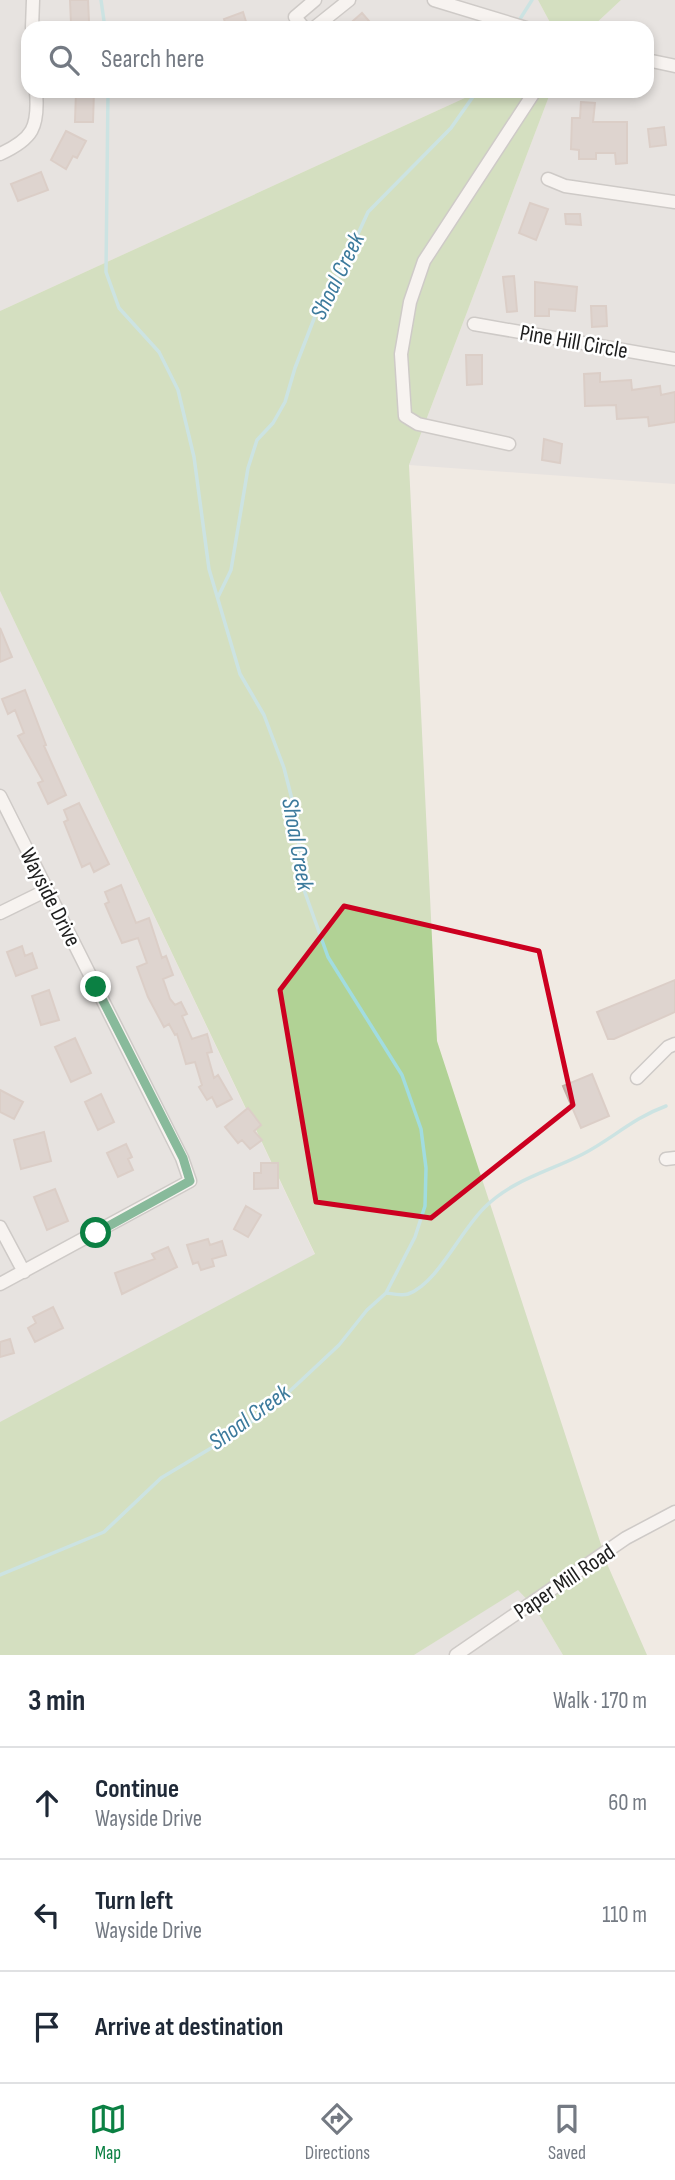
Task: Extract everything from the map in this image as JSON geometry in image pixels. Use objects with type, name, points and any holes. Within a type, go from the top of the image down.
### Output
[{"type":"street","points":[[32,21],[33,0]]},
{"type":"street","points":[[298,21],[295,17],[315,0]]},
{"type":"street","points":[[323,21],[349,0]]},
{"type":"street","points":[[434,0],[503,21]]},
{"type":"street","points":[[654,62],[675,66]]},
{"type":"street","points":[[0,155],[27,140],[35,127],[36,98]]},
{"type":"street","points":[[509,444],[418,424],[405,416],[401,354],[410,302],[424,261],[530,98]]},
{"type":"street","points":[[548,179],[565,186],[675,202]]},
{"type":"street","name":"Pine Hill Circle","points":[[474,324],[675,359]]},
{"type":"street","name":"Wayside Drive","points":[[0,796],[183,1158],[190,1181],[0,1284]]},
{"type":"street","points":[[0,914],[47,890]]},
{"type":"street","points":[[637,1078],[668,1047],[675,1044]]},
{"type":"street","points":[[0,1227],[24,1272]]},
{"type":"street","name":"Paper Mill Road","points":[[456,1655],[626,1538],[675,1512]]},
{"type":"highlighted area","points":[[344,906],[539,951],[573,1105],[431,1218],[316,1202],[280,990]]},
{"type":"shaded area","points":[[0,0],[538,0],[549,21],[21,21],[21,98],[465,98],[0,311]]},
{"type":"shaded area","points":[[621,0],[675,0],[675,484],[409,465],[548,98],[654,98],[654,21],[598,21]]},
{"type":"shaded area","points":[[0,591],[315,1255],[0,1423]]},
{"type":"shaded area","points":[[518,1589],[535,1608],[563,1655],[414,1655]]},
{"type":"green space","points":[[538,0],[621,0],[598,21],[549,21]]},
{"type":"green space","points":[[465,98],[548,98],[409,465],[437,1041],[608,1566],[647,1655],[563,1655],[535,1608],[518,1590],[414,1655],[0,1655],[0,1422],[315,1254],[0,591],[0,311]]},
{"type":"building","points":[[70,0],[88,0],[89,21],[71,21]]},
{"type":"building","points":[[243,12],[246,21],[225,21]]},
{"type":"building","points":[[362,13],[369,21],[353,21]]},
{"type":"building","points":[[76,98],[94,98],[93,122],[75,122]]},
{"type":"building","points":[[581,102],[595,103],[593,122],[627,122],[627,163],[616,164],[615,153],[596,153],[596,159],[579,159],[579,150],[571,149],[572,118],[580,118]]},
{"type":"building","points":[[664,127],[666,145],[650,147],[648,129]]},
{"type":"building","points":[[66,131],[86,141],[77,158],[73,156],[66,169],[51,160]]},
{"type":"building","points":[[41,172],[48,190],[18,201],[11,184]]},
{"type":"building","points":[[530,203],[548,209],[536,240],[519,233]]},
{"type":"building","points":[[565,214],[580,214],[581,225],[566,224]]},
{"type":"building","points":[[514,276],[517,311],[507,312],[503,277]]},
{"type":"building","points":[[535,282],[577,287],[575,311],[549,309],[549,316],[535,316]]},
{"type":"building","points":[[591,306],[606,306],[607,326],[592,327]]},
{"type":"building","points":[[466,355],[482,355],[482,384],[467,385]]},
{"type":"building","points":[[600,373],[600,382],[631,380],[632,390],[660,386],[661,395],[675,392],[675,422],[649,426],[648,417],[617,419],[616,405],[585,406],[584,374]]},
{"type":"building","points":[[544,439],[562,444],[560,463],[542,460]]},
{"type":"building","points":[[0,628],[12,657],[0,662]]},
{"type":"building","points":[[25,690],[46,745],[44,746],[66,795],[48,804],[38,783],[43,781],[18,736],[24,733],[15,710],[8,714],[2,699]]},
{"type":"building","points":[[79,803],[109,864],[94,872],[90,863],[82,867],[64,822],[68,820],[64,810]]},
{"type":"building","points":[[121,885],[136,923],[149,918],[162,958],[166,956],[173,975],[163,979],[170,999],[175,1005],[181,1002],[187,1014],[182,1016],[192,1039],[207,1034],[212,1052],[207,1053],[214,1078],[218,1075],[232,1099],[217,1107],[212,1097],[207,1100],[199,1087],[202,1085],[195,1062],[186,1064],[177,1034],[175,1035],[169,1024],[164,1027],[148,997],[137,967],[147,963],[138,938],[122,943],[111,918],[105,904],[109,902],[105,892]]},
{"type":"building","points":[[22,946],[25,956],[32,953],[37,968],[16,976],[7,952]]},
{"type":"building","points":[[675,980],[675,1012],[614,1039],[608,1039],[597,1012]]},
{"type":"building","points":[[49,990],[59,1020],[41,1025],[32,996]]},
{"type":"building","points":[[75,1038],[91,1073],[71,1082],[55,1047]]},
{"type":"building","points":[[592,1074],[609,1116],[581,1128],[563,1086]]},
{"type":"building","points":[[0,1090],[23,1102],[14,1119],[0,1112]]},
{"type":"building","points":[[101,1094],[114,1122],[98,1130],[85,1102]]},
{"type":"building","points":[[248,1108],[261,1125],[254,1131],[262,1140],[250,1149],[242,1140],[238,1143],[225,1127]]},
{"type":"building","points":[[44,1132],[51,1161],[21,1169],[14,1140]]},
{"type":"building","points":[[126,1144],[132,1157],[128,1159],[133,1170],[118,1177],[107,1153]]},
{"type":"building","points":[[261,1163],[278,1163],[278,1188],[254,1189],[254,1173],[261,1173]]},
{"type":"building","points":[[55,1189],[68,1221],[47,1230],[34,1197]]},
{"type":"building","points":[[246,1206],[261,1215],[248,1237],[234,1229]]},
{"type":"building","points":[[208,1239],[210,1245],[222,1241],[226,1255],[212,1259],[214,1266],[201,1270],[198,1262],[193,1264],[187,1245]]},
{"type":"building","points":[[168,1247],[177,1267],[122,1294],[115,1273],[155,1259],[152,1254]]},
{"type":"building","points":[[53,1307],[63,1328],[35,1342],[28,1328],[36,1323],[33,1317]]},
{"type":"building","points":[[10,1339],[14,1353],[0,1357],[0,1342]]},
{"type":"waterway","points":[[101,0],[104,21]]},
{"type":"waterway","name":"Shoal Creek","points":[[520,19],[532,0]]},
{"type":"waterway","name":"Shoal Creek","points":[[0,1575],[104,1532],[161,1478],[233,1435],[276,1404],[339,1345],[367,1310],[386,1293],[415,1237],[425,1206],[426,1168],[421,1129],[402,1075],[328,957],[303,887],[296,815],[284,768],[264,715],[240,674],[209,569],[194,457],[178,390],[159,352],[119,308],[106,272],[108,98]]},
{"type":"waterway","name":"Shoal Creek","points":[[218,597],[231,570],[248,468],[257,440],[273,423],[285,402],[322,298],[341,271],[368,212],[451,128],[472,98]]},
{"type":"waterway","points":[[387,1293],[406,1295],[419,1288],[439,1268],[476,1217],[507,1190],[583,1154],[643,1116],[666,1106]]},
{"type":"route","points":[[96,987],[183,1158],[190,1181],[96,1233]]}]
